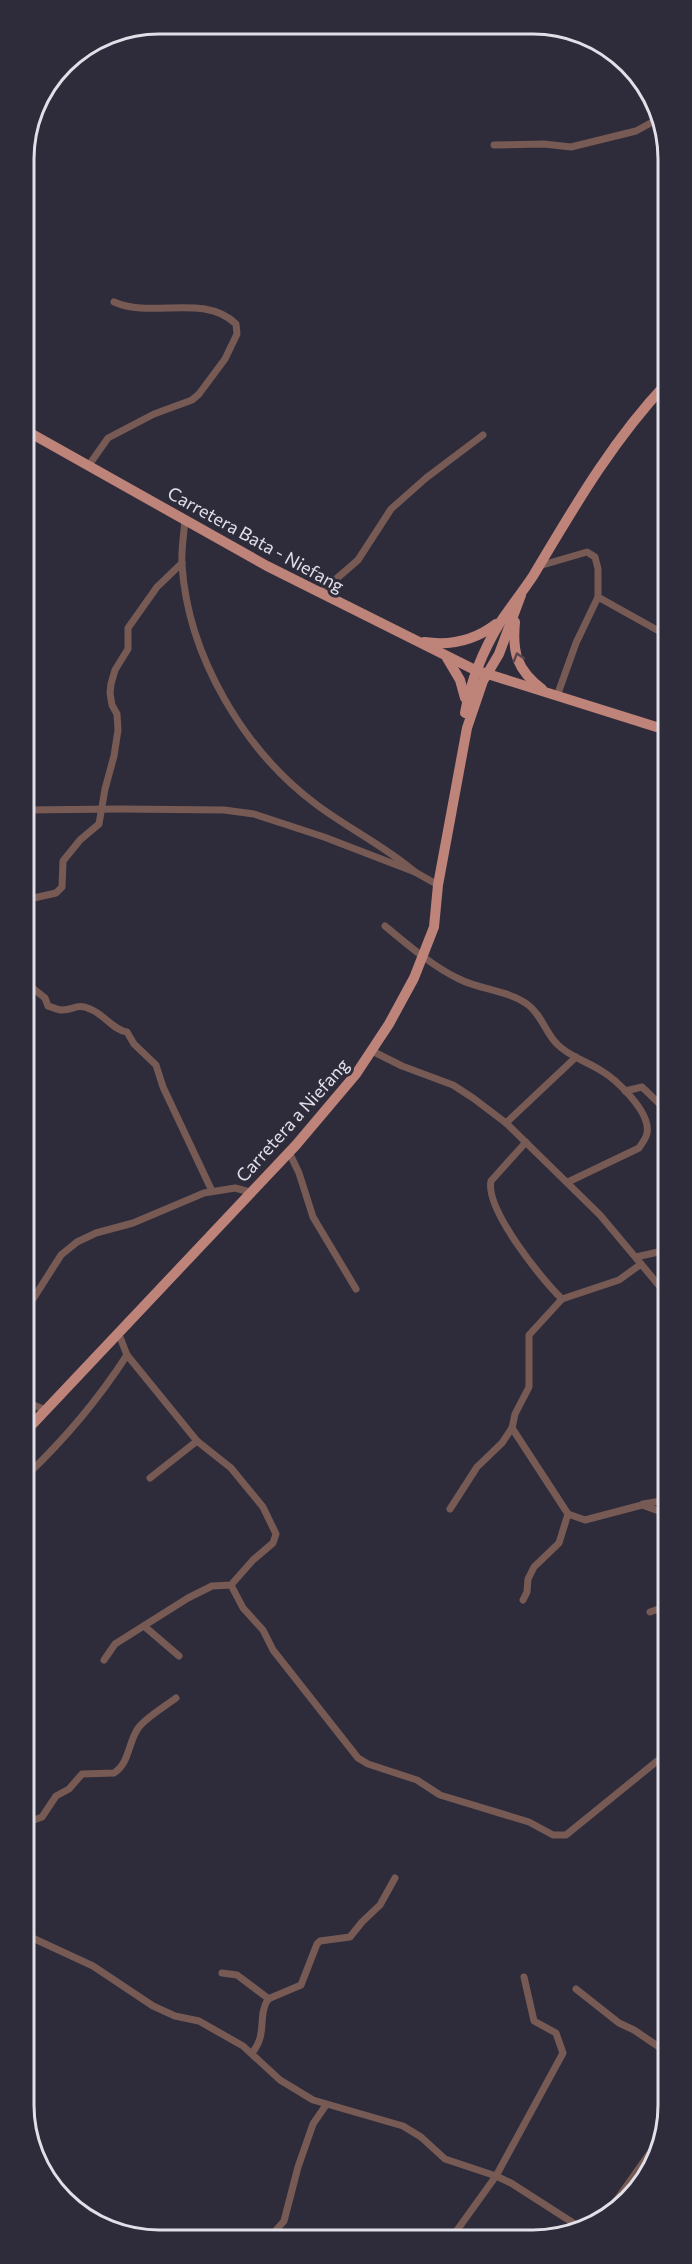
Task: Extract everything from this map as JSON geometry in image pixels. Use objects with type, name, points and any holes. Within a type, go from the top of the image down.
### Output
[{"type":"main road","points":[[465,713],[469,687],[475,670],[501,621],[521,595],[594,477],[625,433],[658,394]]},
{"type":"main road","name":"Carretera Bata - Niefang","points":[[35,435],[320,593],[445,656],[487,675],[658,727]]},
{"type":"main road","points":[[467,728],[478,693],[499,654],[521,595]]},
{"type":"main road","points":[[517,607],[515,650],[520,666],[528,678],[553,695]]},
{"type":"main road","points":[[412,640],[440,644],[464,642],[484,634],[501,621]]},
{"type":"main road","points":[[445,656],[465,692],[467,728]]},
{"type":"main road","points":[[478,693],[494,680],[505,680]]},
{"type":"main road","name":"Carretera a Niefang","points":[[34,1422],[329,1107],[372,1051],[389,1024],[423,957],[434,927],[438,885],[467,728]]},
{"type":"street","points":[[494,145],[544,144],[571,147],[636,132],[652,123]]},
{"type":"street","points":[[89,465],[108,438],[154,414],[192,400],[199,394],[225,359],[237,334],[236,324],[229,317],[207,308],[138,309],[114,302]]},
{"type":"street","points":[[320,593],[358,560],[391,509],[426,478],[483,435]]},
{"type":"street","points":[[186,519],[182,563],[189,611],[203,655],[235,720],[272,766],[316,805],[396,855],[415,872]]},
{"type":"street","points":[[539,566],[587,552],[595,557],[598,569],[598,597],[553,695]]},
{"type":"street","points":[[35,898],[56,893],[62,887],[63,861],[80,840],[99,824],[118,730],[117,714],[112,705],[110,693],[115,670],[128,650],[128,628],[157,587],[182,563]]},
{"type":"street","points":[[598,597],[658,630]]},
{"type":"street","points":[[35,810],[224,810],[254,814],[324,837],[415,872],[438,885]]},
{"type":"street","points":[[385,926],[423,957],[456,978],[474,986],[513,996],[528,1005],[539,1016],[556,1043],[576,1057],[602,1070],[626,1091],[644,1115],[648,1131],[639,1148],[568,1182]]},
{"type":"street","points":[[35,990],[45,998],[48,1006],[62,1010],[77,1005],[89,1008],[103,1015],[119,1031],[127,1032],[134,1044],[156,1065],[212,1191]]},
{"type":"street","points":[[372,1051],[402,1066],[453,1085],[506,1123],[600,1215],[657,1283]]},
{"type":"street","points":[[506,1123],[576,1057]]},
{"type":"street","points":[[626,1091],[642,1087],[658,1102]]},
{"type":"street","points":[[526,1142],[491,1181],[493,1200],[499,1216],[538,1274],[562,1299]]},
{"type":"street","points":[[288,1152],[299,1173],[313,1217],[356,1289]]},
{"type":"street","points":[[34,1297],[61,1255],[77,1242],[212,1191],[235,1188],[250,1192]]},
{"type":"street","points":[[450,1509],[477,1467],[502,1443],[512,1428],[515,1414],[529,1388],[529,1335],[562,1299],[619,1280],[638,1260],[657,1253]]},
{"type":"street","points":[[104,1660],[115,1644],[188,1598],[212,1586],[231,1585],[273,1542],[276,1533],[263,1507],[242,1480],[231,1468],[197,1441],[127,1355],[118,1332]]},
{"type":"street","points":[[34,1468],[55,1449],[89,1410],[127,1355]]},
{"type":"street","points":[[34,1405],[46,1410]]},
{"type":"street","points":[[512,1428],[568,1514],[585,1520],[657,1502]]},
{"type":"street","points":[[150,1478],[197,1441]]},
{"type":"street","points":[[642,1504],[657,1510]]},
{"type":"street","points":[[523,1600],[528,1592],[528,1579],[534,1567],[559,1543],[568,1514]]},
{"type":"street","points":[[231,1585],[240,1602],[263,1630],[278,1657],[358,1758],[368,1764],[417,1780],[440,1795],[529,1821],[553,1834],[566,1835],[657,1761]]},
{"type":"street","points":[[650,1612],[657,1609]]},
{"type":"street","points":[[144,1626],[179,1656]]},
{"type":"street","points":[[34,1820],[42,1817],[57,1796],[69,1789],[82,1774],[118,1771],[137,1730],[176,1698]]},
{"type":"street","points":[[252,2053],[261,2040],[264,2010],[269,1999],[301,1985],[317,1944],[320,1941],[350,1937],[380,1905],[395,1878]]},
{"type":"street","points":[[34,1939],[93,1966],[159,2009],[175,2016],[199,2021],[252,2053],[286,2085],[313,2100],[403,2126],[445,2159],[496,2176],[573,2223]]},
{"type":"street","points":[[222,1973],[237,1975],[269,1999]]},
{"type":"street","points":[[457,2230],[496,2176],[563,2053],[556,2033],[534,2021],[524,1977]]},
{"type":"street","points":[[576,1989],[619,2024],[634,2030],[657,2046]]},
{"type":"street","points":[[276,2230],[284,2221],[313,2124],[326,2105]]},
{"type":"street","points":[[622,2192],[645,2159]]}]
